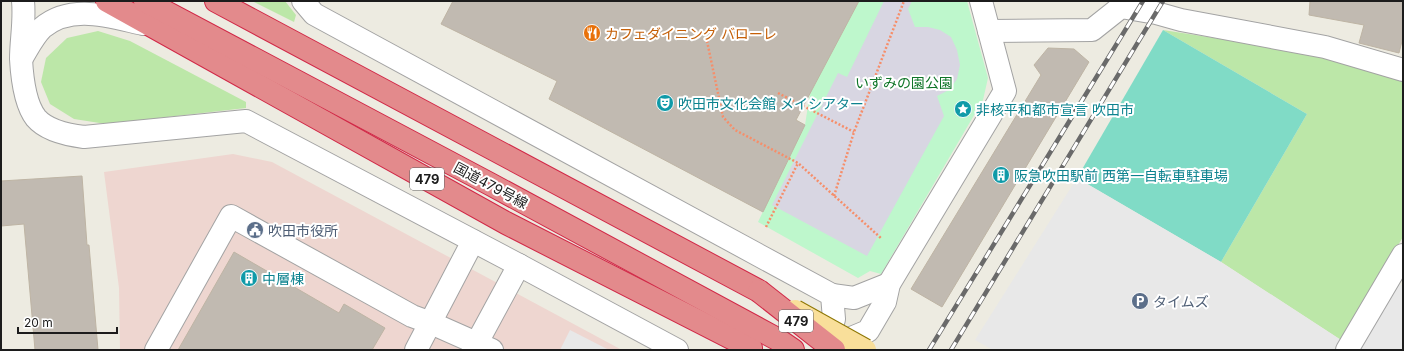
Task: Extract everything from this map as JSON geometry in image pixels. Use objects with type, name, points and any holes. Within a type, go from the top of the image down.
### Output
[{"type":"highway","name":"479","points":[[107,1],[506,223],[751,348]]},
{"type":"highway","name":"国道479号線","points":[[145,1],[490,184],[777,339],[793,350]]},
{"type":"highway","name":"479","points":[[216,1],[759,291],[827,349]]},
{"type":"main road","points":[[759,291],[865,350]]},
{"type":"street","points":[[23,1],[24,26],[21,59],[26,98],[36,118],[49,127],[64,134],[84,137],[246,121],[677,350]]},
{"type":"street","points":[[303,1],[314,14],[832,294],[854,298],[889,284]]},
{"type":"street","points":[[827,349],[868,330],[885,302],[889,284],[1005,91],[981,1]]},
{"type":"street","points":[[989,31],[1092,30],[1123,4],[1181,20],[1325,47],[1403,70]]},
{"type":"street","points":[[21,59],[34,36],[42,28],[57,19],[72,14],[93,13],[150,25]]},
{"type":"street","points":[[156,350],[231,216],[412,316],[431,323],[481,348],[519,265]]},
{"type":"street","points":[[416,350],[473,241]]},
{"type":"street","points":[[1347,350],[1403,255]]},
{"type":"street","points":[[827,349],[834,319],[832,294]]},
{"type":"path","points":[[834,196],[854,132],[904,1]]},
{"type":"path","points":[[707,41],[723,117],[735,130],[798,163],[887,242]]},
{"type":"path","points":[[778,93],[854,132]]},
{"type":"path","points":[[763,231],[798,163]]},
{"type":"shaded area","name":"いずみの園公園","points":[[884,1],[912,1],[908,9],[915,27],[928,27],[940,30],[951,37],[957,50],[960,65],[957,79],[949,90],[937,96],[944,116],[867,256],[772,205],[838,73],[847,77]]},
{"type":"shaded area","points":[[1163,30],[1307,114],[1221,262],[1077,178]]},
{"type":"shaded area","name":"吹田市役所","points":[[233,154],[272,162],[622,350],[120,350],[119,288],[104,172]]},
{"type":"shaded area","name":"タイムズ","points":[[1077,178],[1221,262],[1341,340],[1334,350],[993,350],[975,340]]},
{"type":"shaded area","points":[[1399,284],[1403,286],[1403,350],[1359,350]]},
{"type":"shaded area","points":[[570,330],[609,350],[560,350]]},
{"type":"green space","points":[[252,1],[285,1],[296,15],[294,22]]},
{"type":"green space","name":"いずみの園公園","points":[[859,1],[967,1],[988,78],[983,100],[881,274],[870,271],[858,278],[758,222],[805,125],[810,93]]},
{"type":"green space","points":[[1163,30],[1324,55],[1403,79],[1403,237],[1341,340],[1221,262],[1307,114]]},
{"type":"green space","points":[[98,31],[130,41],[246,102],[246,108],[106,124],[74,119],[50,104],[41,82],[46,58],[67,38]]},
{"type":"building","name":"吹田市文化会館 メイシアター","points":[[453,1],[859,1],[796,120],[805,125],[763,212],[549,99],[557,81],[441,24]]},
{"type":"building","points":[[1310,1],[1403,1],[1403,37],[1399,53],[1359,43],[1364,25],[1309,15]]},
{"type":"building","name":"阪急吹田駅前 西第一自転車駐車場","points":[[1048,48],[1074,49],[1089,62],[942,307],[911,289],[1041,75],[1034,65]]},
{"type":"building","points":[[82,176],[87,245],[89,245],[98,350],[35,350],[24,224],[1,226],[1,181]]},
{"type":"building","name":"中層棟","points":[[234,252],[339,313],[344,304],[385,328],[372,350],[178,350]]},
{"type":"railway","points":[[929,350],[1143,1]]},
{"type":"railway","points":[[951,350],[1163,1]]},
{"type":"place","name":"カフェダイニング バローレ","points":[[592,33]]},
{"type":"place","name":"吹田市文化会館 メイシアター","points":[[665,103]]},
{"type":"place","name":"非核平和都市宣言 吹田市","points":[[963,109]]},
{"type":"place","name":"阪急吹田駅前 西第一自転車駐車場","points":[[1001,175]]},
{"type":"place","name":"吹田市役所","points":[[255,230]]},
{"type":"place","name":"中層棟","points":[[249,278]]},
{"type":"place","name":"タイムズ","points":[[1140,301]]}]
